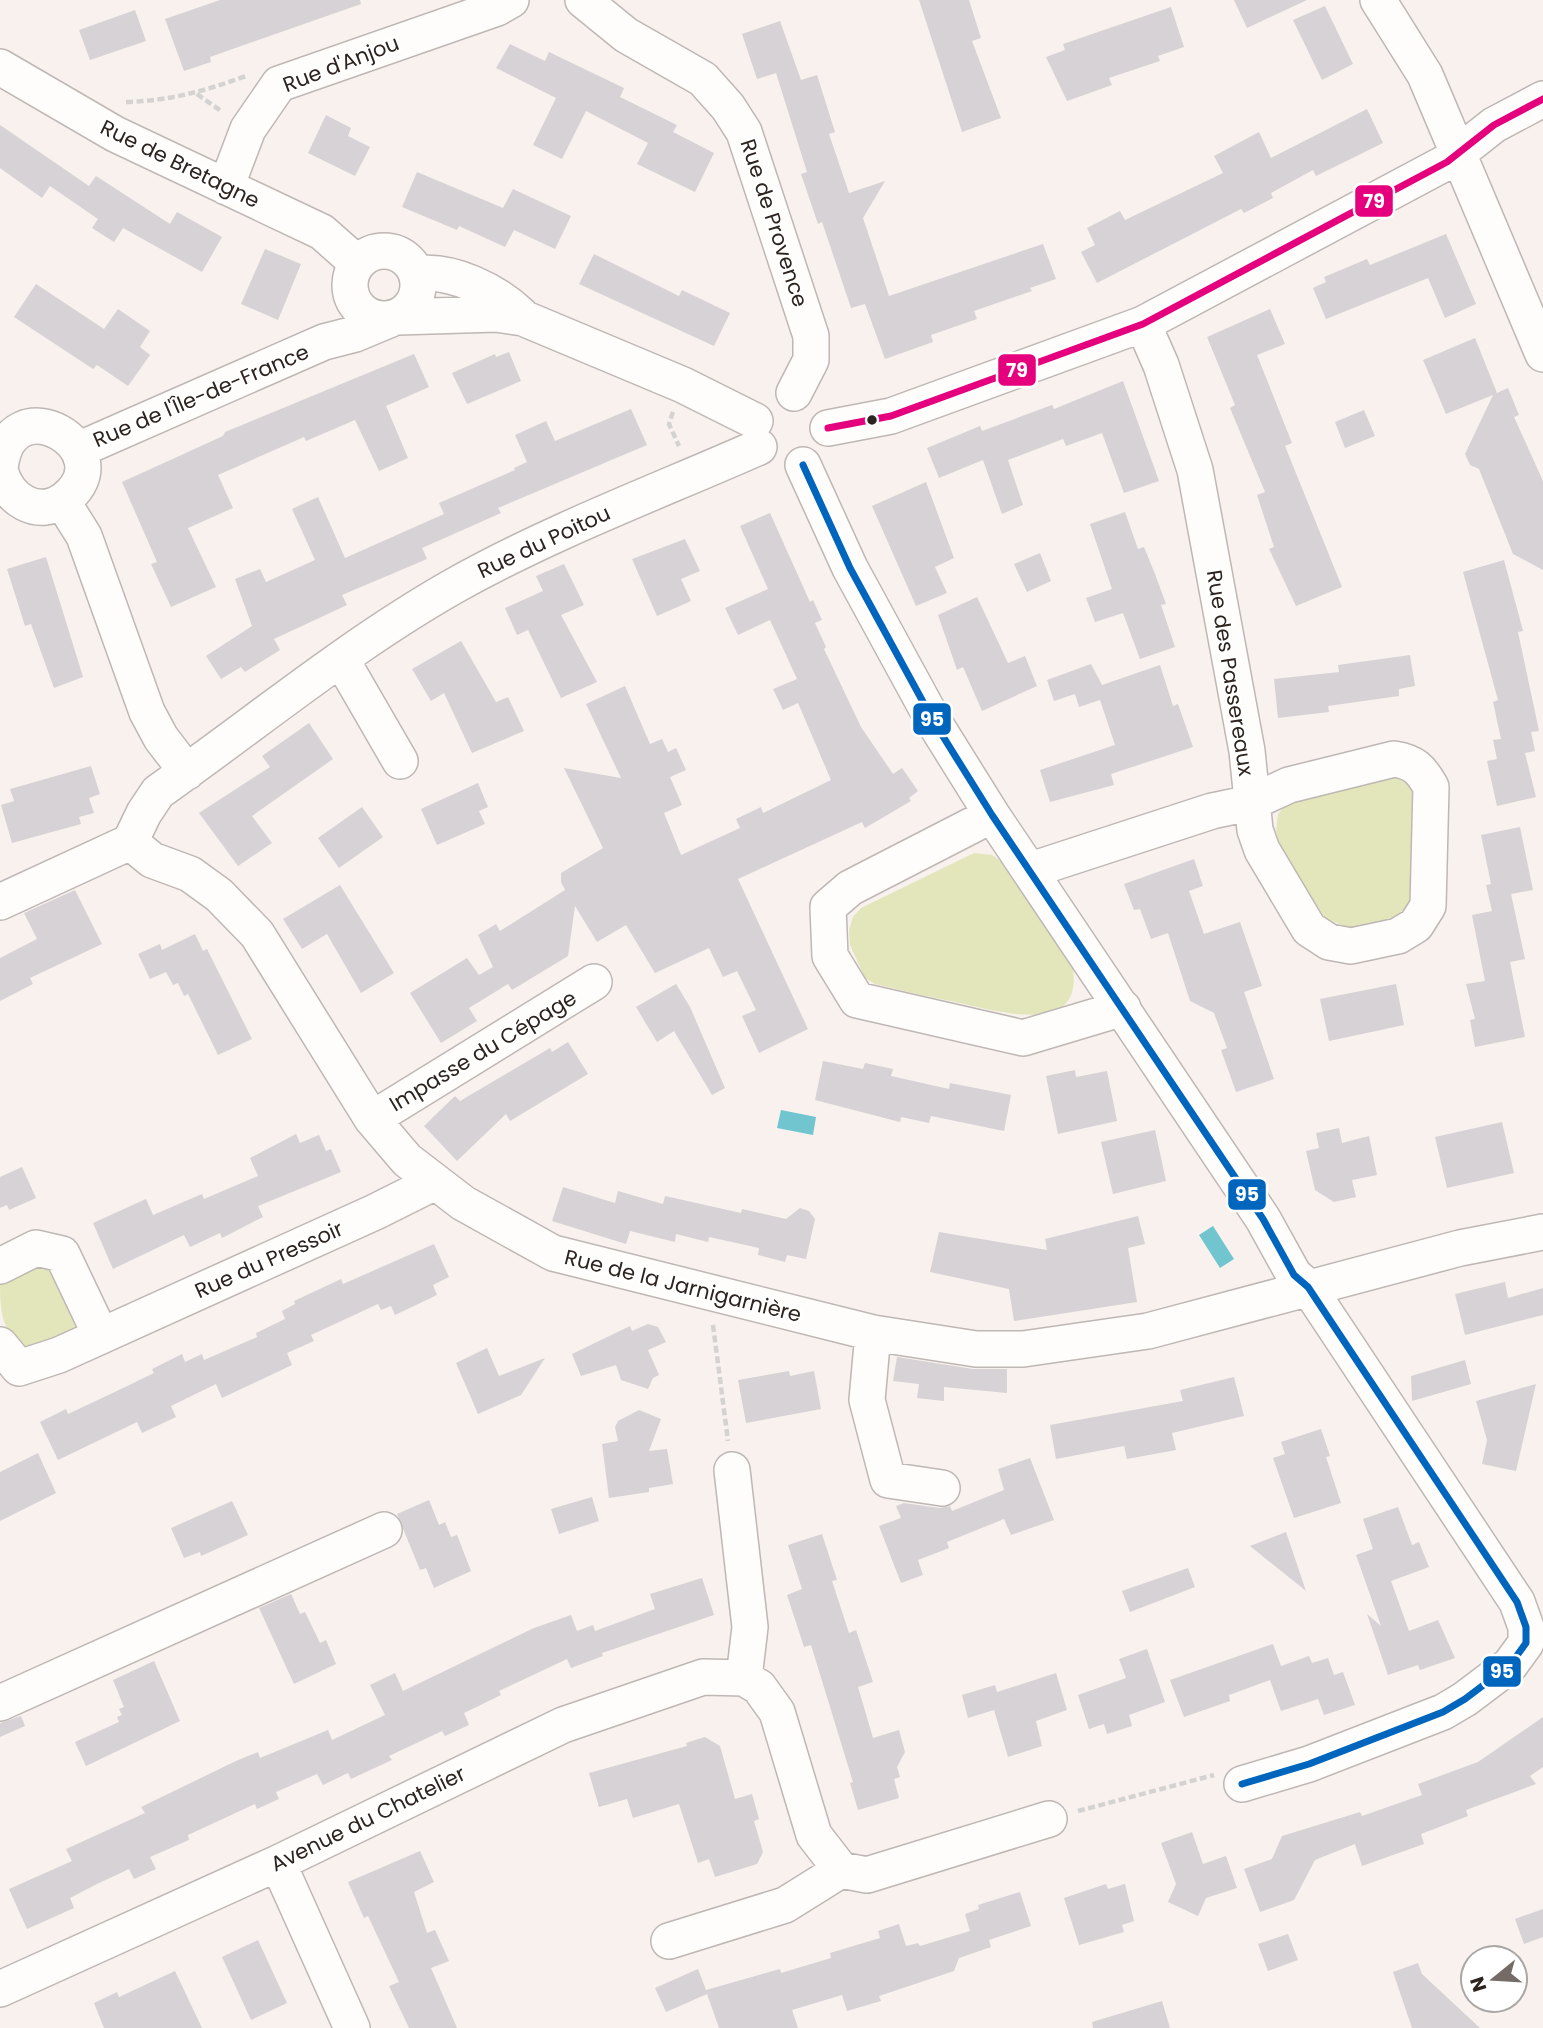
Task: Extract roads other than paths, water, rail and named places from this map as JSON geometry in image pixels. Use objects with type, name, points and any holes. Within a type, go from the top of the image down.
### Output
[{"type":"street","name":"Rue d'Anjou","points":[[226,187],[248,129],[279,84],[497,8],[511,0]]},
{"type":"street","name":"Rue de Provence","points":[[583,0],[626,35],[703,79],[728,107],[744,132],[811,336],[811,360],[794,393]]},
{"type":"street","points":[[1378,0],[1425,75],[1543,354]]},
{"type":"street","name":"Rue de Bretagne","points":[[0,67],[116,134],[322,232],[353,277]]},
{"type":"street","points":[[828,428],[891,416],[1143,324],[1459,155],[1494,125],[1543,99]]},
{"type":"street","points":[[394,318],[413,304],[418,284],[416,274],[411,264],[395,252],[374,252],[353,277],[360,310],[369,316],[394,318],[496,314],[523,318],[683,384],[757,434],[777,464],[803,465],[822,451],[828,428],[820,406],[811,398],[794,393],[777,395],[767,401],[757,434]]},
{"type":"street","points":[[416,274],[431,272],[450,277],[502,297],[523,318]]},
{"type":"street","name":"Rue de l'Île-de-France","points":[[324,342],[353,277]]},
{"type":"street","name":"Rue de l'Île-de-France","points":[[78,450],[324,342],[355,334],[394,318]]},
{"type":"street","name":"Rue des Passereaux","points":[[1031,870],[1212,811],[1250,803],[1247,751],[1195,470],[1161,365],[1143,324]]},
{"type":"street","points":[[50,426],[71,439],[78,450],[81,472],[71,493],[62,501],[41,507],[19,500],[3,483],[1,456],[7,427],[50,426]]},
{"type":"street","name":"Rue du Poitou","points":[[130,842],[158,792],[341,659],[483,570],[539,542],[692,476],[757,434]]},
{"type":"street","points":[[803,465],[850,568],[886,637],[992,815],[1263,1219],[1294,1275],[1308,1287],[1517,1602],[1526,1627],[1526,1643],[1520,1654],[1465,1699],[1443,1712],[1309,1764],[1242,1784]]},
{"type":"street","points":[[62,501],[84,536],[147,712],[161,738],[187,772]]},
{"type":"street","points":[[341,659],[400,761]]},
{"type":"street","points":[[1394,759],[1410,761],[1422,771],[1431,787],[1432,806],[1428,906],[1416,925],[1398,936],[1351,946],[1329,942],[1309,929],[1262,850],[1250,803],[1289,785],[1374,762],[1394,759]]},
{"type":"street","points":[[992,815],[850,888],[828,908],[830,956],[857,1000],[1023,1038],[1123,1008]]},
{"type":"street","points":[[0,902],[130,842]]},
{"type":"street","name":"Rue de la Jarnigarnière","points":[[130,842],[152,860],[190,874],[219,895],[257,934],[372,1119],[407,1160],[503,1228],[553,1253],[710,1294],[873,1332],[976,1349],[1023,1349],[1148,1331],[1460,1248],[1543,1232]]},
{"type":"street","name":"Impasse du Cépage","points":[[372,1119],[594,982]]},
{"type":"street","name":"Rue du Pressoir","points":[[0,1345],[19,1368],[101,1336],[375,1212],[435,1182]]},
{"type":"street","points":[[0,1266],[36,1248],[62,1254],[101,1336]]},
{"type":"street","points":[[873,1332],[867,1400],[888,1480],[942,1488]]},
{"type":"street","points":[[732,1470],[750,1627],[744,1678],[759,1687],[777,1712],[814,1835],[841,1870],[867,1875],[1049,1819]]},
{"type":"street","points":[[0,1703],[384,1530]]},
{"type":"street","name":"Avenue du Chatelier","points":[[0,1989],[278,1863],[563,1725],[704,1677],[744,1678]]},
{"type":"street","points":[[278,1863],[352,2028]]},
{"type":"street","points":[[668,1941],[785,1905],[841,1870]]},
{"type":"water","points":[[781,1110],[816,1117],[813,1135],[777,1128]]},
{"type":"water","points":[[1213,1226],[1234,1259],[1220,1268],[1199,1235]]}]
